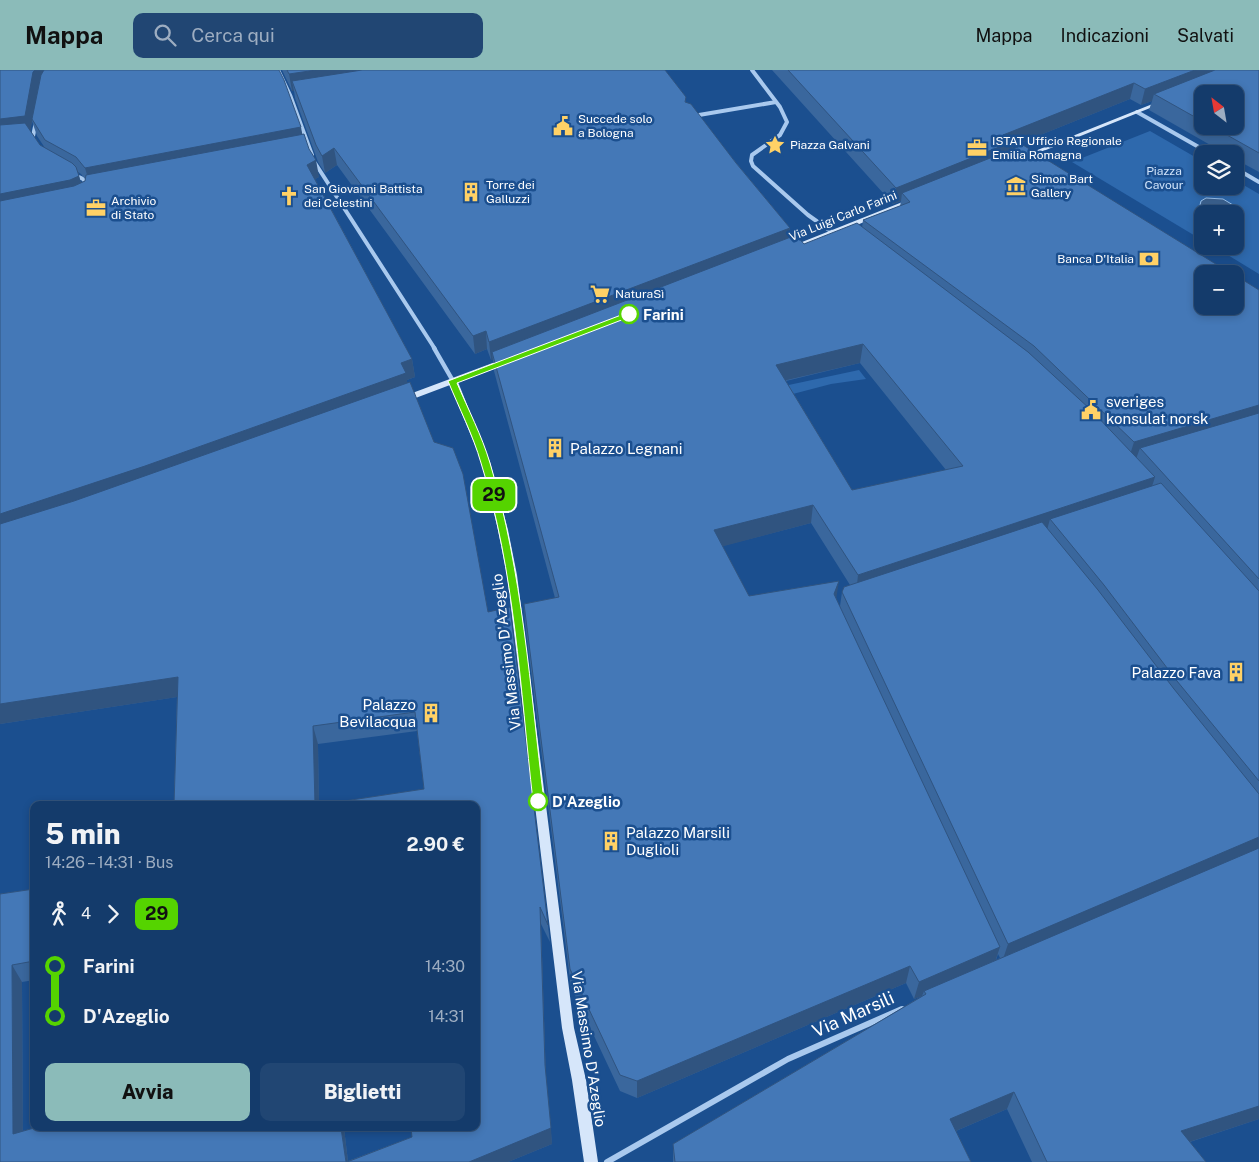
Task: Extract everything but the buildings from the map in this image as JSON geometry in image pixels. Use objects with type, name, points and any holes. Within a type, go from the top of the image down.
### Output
[{"type":"street","name":"Via Massimo D'Azeglio","points":[[278,70],[290,95],[315,164],[441,359],[453,381],[486,462],[512,575],[568,1028],[579,1080],[591,1162]]},
{"type":"street","points":[[752,70],[785,115],[787,122],[780,135],[752,155],[751,161],[766,179],[832,232]]},
{"type":"street","points":[[290,95],[298,94]]},
{"type":"street","points":[[1018,159],[1033,156],[1172,98]]},
{"type":"street","points":[[688,117],[776,102]]},
{"type":"street","points":[[1137,112],[1195,145]]},
{"type":"street","points":[[35,142],[33,136],[36,118]]},
{"type":"street","points":[[24,137],[33,136]]},
{"type":"street","points":[[299,149],[308,147]]},
{"type":"street","points":[[67,171],[83,179],[89,188]]},
{"type":"street","points":[[1244,173],[1259,182]]},
{"type":"street","name":"Via Luigi Carlo Farini","points":[[785,251],[916,199]]},
{"type":"street","points":[[390,404],[512,359]]},
{"type":"street","name":"Via Marsili","points":[[607,1162],[788,1059],[911,1005]]},
{"type":"green space","name":"Piazza Cavour","points":[[1150,131],[1194,156],[1194,195],[1244,195],[1244,185],[1259,194],[1259,274],[1228,255],[1244,255],[1244,205],[1194,205],[1194,235],[1072,162]]},
{"type":"green space","points":[[859,370],[866,379],[831,384],[789,395],[784,386]]},
{"type":"shaded area","points":[[1206,198],[1223,199],[1233,205],[1200,205],[1201,201]]},
{"type":"bus line","name":"29","points":[[538,801],[512,575],[503,530],[486,462],[453,381],[629,314]]},
{"type":"place","name":"Succede solo a Bologna","points":[[563,126]]},
{"type":"place","name":"Piazza Galvani","points":[[775,145]]},
{"type":"place","name":"ISTAT Ufficio Regionale Emilia Romagna","points":[[977,148]]},
{"type":"place","name":"Simon Bart Gallery","points":[[1016,186]]},
{"type":"place","name":"Torre dei Galluzzi","points":[[471,192]]},
{"type":"place","name":"San Giovanni Battista dei Celestini","points":[[289,196]]},
{"type":"place","name":"Archivio di Stato","points":[[96,208]]},
{"type":"place","name":"Banca D'Italia","points":[[1149,259]]},
{"type":"place","name":"NaturaSì","points":[[600,294]]},
{"type":"place","name":"Farini","points":[[629,314]]},
{"type":"place","name":"sveriges konsulat norsk","points":[[1091,410]]},
{"type":"place","name":"Palazzo Legnani","points":[[555,448]]},
{"type":"place","name":"Palazzo Fava","points":[[1236,672]]},
{"type":"place","name":"Palazzo Bevilacqua","points":[[431,713]]},
{"type":"place","name":"D'Azeglio","points":[[538,801]]},
{"type":"place","name":"Palazzo Marsili Duglioli","points":[[611,841]]}]
